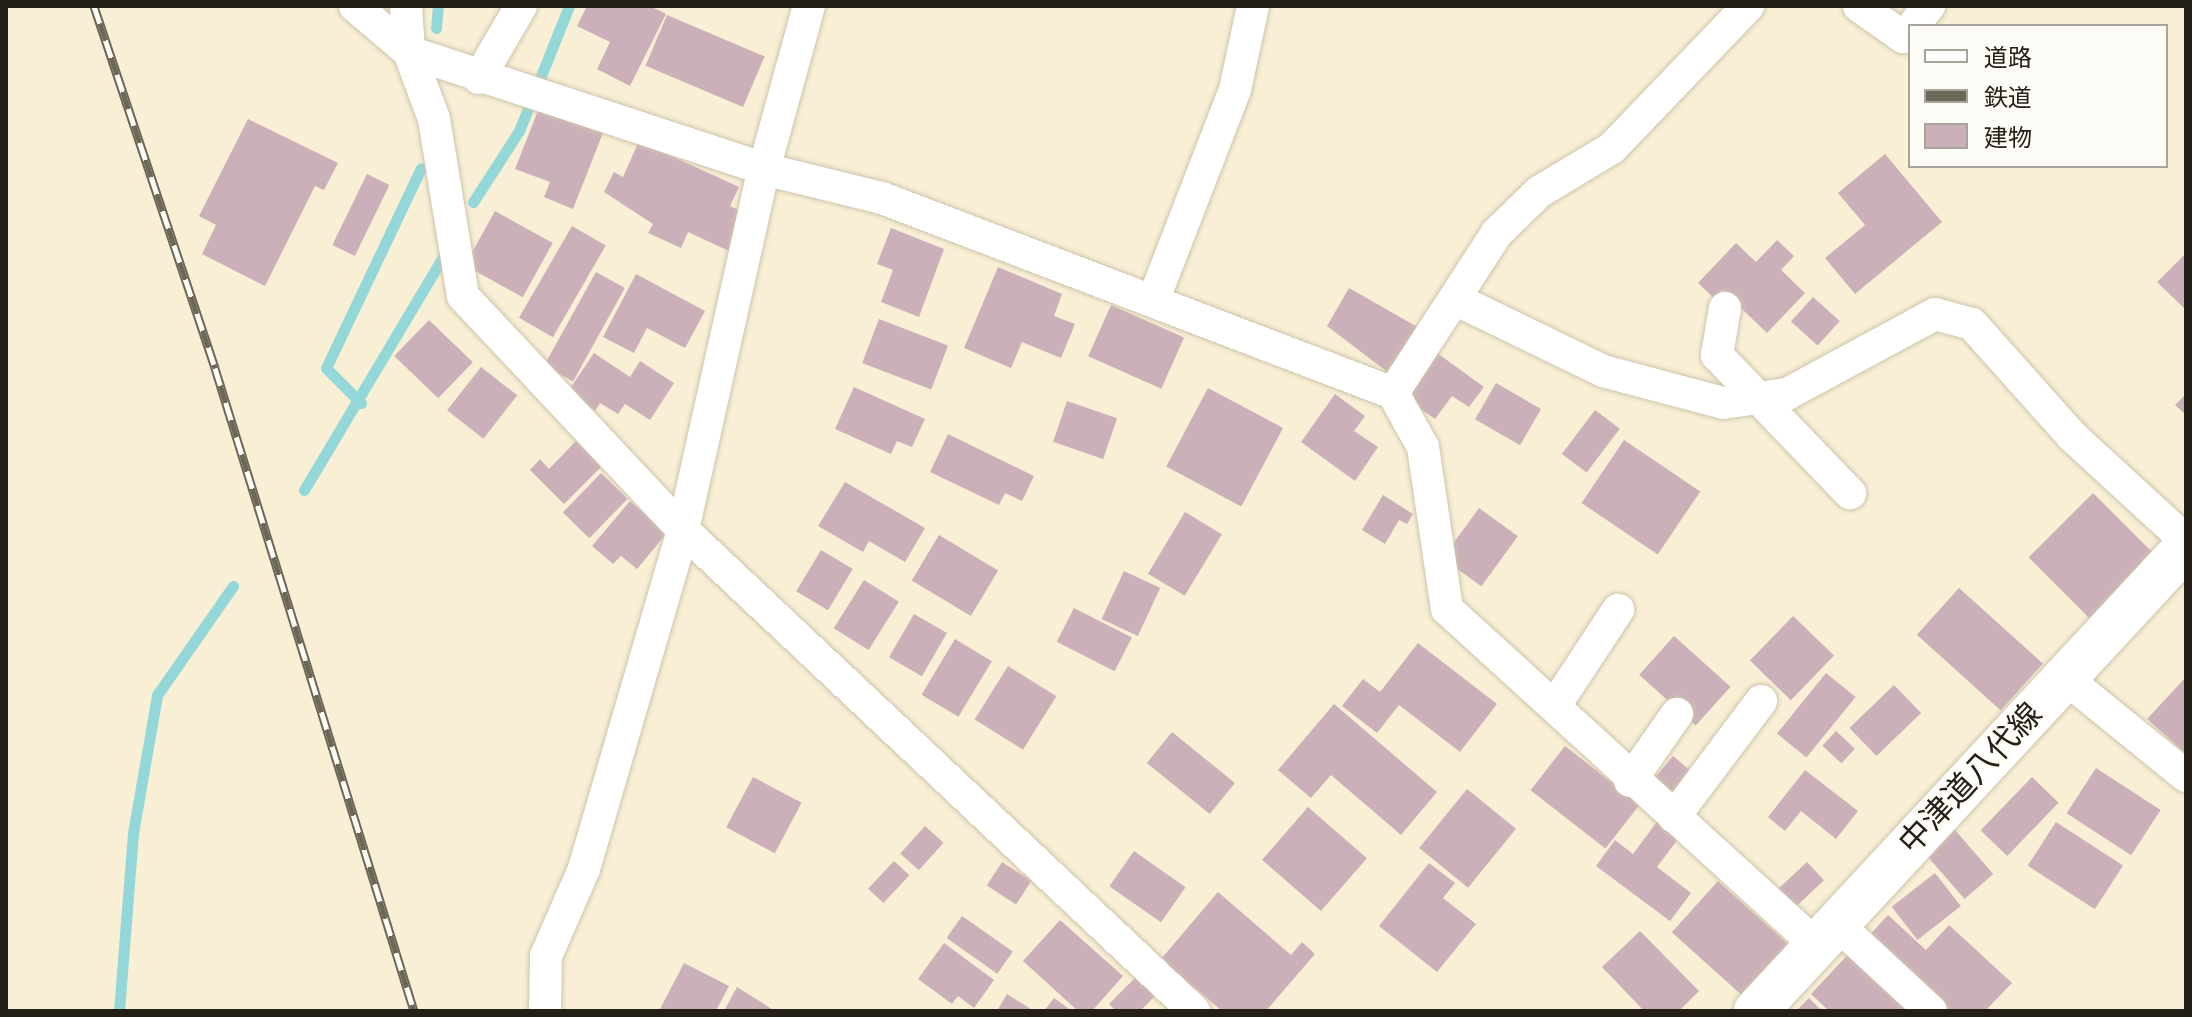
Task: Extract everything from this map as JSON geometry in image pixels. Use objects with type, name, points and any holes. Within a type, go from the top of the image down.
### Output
[{"type":"main road","name":"中津道八代線","points":[[1756,1011],[2186,544]]},
{"type":"street","points":[[355,6],[409,52],[479,78],[764,169],[819,179],[882,198],[1155,296],[1393,393],[1423,447],[1447,609],[1556,704],[1630,781],[1827,935],[1931,1011]]},
{"type":"street","points":[[406,6],[409,52],[434,119],[463,296],[683,530],[1185,1008]]},
{"type":"street","points":[[479,78],[521,6]]},
{"type":"street","points":[[545,1011],[546,956],[584,869],[683,530],[764,169],[809,6]]},
{"type":"street","points":[[1155,296],[1235,90],[1253,6]]},
{"type":"street","points":[[1393,393],[1497,233],[1539,192],[1612,148],[1748,6]]},
{"type":"street","points":[[1859,6],[1903,37],[1908,31]]},
{"type":"street","points":[[1914,24],[1929,6]]},
{"type":"street","points":[[1455,299],[1603,371],[1723,403],[1787,394],[1935,314],[1972,324],[2072,436],[2186,544]]},
{"type":"street","points":[[1725,308],[1717,355],[1755,398],[1850,493]]},
{"type":"street","points":[[1556,704],[1618,610]]},
{"type":"street","points":[[2064,677],[2186,776]]},
{"type":"street","points":[[1674,817],[1761,701]]},
{"type":"street","points":[[1630,781],[1677,714]]},
{"type":"building","points":[[587,6],[650,6],[666,14],[630,86],[597,69],[610,42],[577,26]]},
{"type":"building","points":[[667,15],[765,56],[743,107],[646,66]]},
{"type":"building","points":[[539,108],[603,133],[573,209],[544,197],[550,182],[515,169]]},
{"type":"building","points":[[248,119],[338,163],[324,190],[315,186],[265,286],[202,254],[216,225],[199,216]]},
{"type":"building","points":[[639,141],[739,187],[730,206],[747,214],[729,251],[688,232],[681,248],[648,233],[653,224],[604,192],[614,172],[623,177]]},
{"type":"building","points":[[1885,154],[1942,222],[1855,294],[1825,258],[1865,225],[1838,193]]},
{"type":"building","points":[[367,174],[389,185],[355,256],[332,245]]},
{"type":"building","points":[[495,211],[553,243],[523,297],[465,265]]},
{"type":"building","points":[[572,226],[606,245],[553,337],[519,318]]},
{"type":"building","points":[[891,228],[944,249],[919,317],[881,302],[893,270],[877,264]]},
{"type":"building","points":[[1777,240],[1794,256],[1781,270],[1805,293],[1767,333],[1722,290],[1714,298],[1698,283],[1736,243],[1756,262]]},
{"type":"building","points":[[2186,253],[2186,310],[2157,282]]},
{"type":"building","points":[[998,267],[1062,294],[1054,316],[1075,324],[1061,358],[1022,342],[1011,368],[964,348]]},
{"type":"building","points":[[596,272],[625,288],[573,382],[544,366]]},
{"type":"building","points":[[636,274],[705,311],[685,348],[647,328],[634,353],[603,337]]},
{"type":"building","points":[[1349,288],[1421,329],[1394,377],[1327,326]]},
{"type":"building","points":[[1813,297],[1840,321],[1818,346],[1791,322]]},
{"type":"building","points":[[1111,305],[1184,338],[1161,389],[1088,356]]},
{"type":"building","points":[[879,319],[948,346],[931,389],[862,363]]},
{"type":"building","points":[[429,320],[473,362],[438,398],[394,356]]},
{"type":"building","points":[[1433,350],[1484,387],[1469,407],[1452,396],[1435,419],[1400,395]]},
{"type":"building","points":[[594,353],[630,377],[640,361],[674,383],[650,420],[625,404],[618,414],[600,403],[595,411],[567,393]]},
{"type":"building","points":[[481,367],[517,395],[483,439],[447,410]]},
{"type":"building","points":[[1496,383],[1541,409],[1520,445],[1475,419]]},
{"type":"building","points":[[854,387],[925,419],[912,447],[897,441],[891,454],[835,429]]},
{"type":"building","points":[[1208,388],[1283,428],[1241,506],[1166,467]]},
{"type":"building","points":[[1335,394],[1365,416],[1354,431],[1378,447],[1355,481],[1301,442]]},
{"type":"building","points":[[2186,394],[2186,415],[2175,405]]},
{"type":"building","points":[[1067,401],[1117,418],[1103,459],[1053,442]]},
{"type":"building","points":[[1595,410],[1620,429],[1587,473],[1562,454]]},
{"type":"building","points":[[948,434],[1034,476],[1022,501],[1005,493],[999,505],[930,472]]},
{"type":"building","points":[[1624,440],[1700,491],[1658,554],[1582,503]]},
{"type":"building","points":[[576,441],[601,467],[564,504],[530,470],[540,459],[549,469]]},
{"type":"building","points":[[601,473],[628,499],[589,538],[563,513]]},
{"type":"building","points":[[845,482],[925,528],[905,562],[869,541],[863,552],[818,526]]},
{"type":"building","points":[[2093,493],[2157,557],[2093,622],[2029,557]]},
{"type":"building","points":[[1383,495],[1413,514],[1407,524],[1399,520],[1385,544],[1362,530]]},
{"type":"building","points":[[630,501],[667,533],[637,569],[621,556],[613,564],[592,546]]},
{"type":"building","points":[[1479,508],[1518,536],[1481,586],[1443,558]]},
{"type":"building","points":[[1185,512],[1222,534],[1185,596],[1148,574]]},
{"type":"building","points":[[939,535],[998,571],[971,616],[912,580]]},
{"type":"building","points":[[821,550],[853,569],[828,610],[796,591]]},
{"type":"building","points":[[1124,571],[1160,588],[1138,636],[1102,619]]},
{"type":"building","points":[[864,580],[899,602],[869,650],[834,628]]},
{"type":"building","points":[[1959,588],[2043,664],[2001,710],[1917,635]]},
{"type":"building","points":[[1074,608],[1132,638],[1115,671],[1057,642]]},
{"type":"building","points":[[914,614],[947,633],[922,676],[889,657]]},
{"type":"building","points":[[1793,616],[1834,656],[1791,700],[1750,661]]},
{"type":"building","points":[[1674,636],[1730,687],[1696,725],[1639,675]]},
{"type":"building","points":[[955,639],[992,661],[958,717],[922,695]]},
{"type":"building","points":[[1418,643],[1497,704],[1460,752],[1399,705],[1377,733],[1342,706],[1363,679],[1380,692]]},
{"type":"building","points":[[1008,666],[1056,696],[1023,750],[975,719]]},
{"type":"building","points":[[1826,673],[1856,697],[1806,758],[1777,734]]},
{"type":"building","points":[[2186,677],[2186,754],[2147,719]]},
{"type":"building","points":[[1894,685],[1921,713],[1876,756],[1849,728]]},
{"type":"building","points":[[1334,704],[1437,792],[1401,835],[1331,775],[1311,798],[1278,770]]},
{"type":"building","points":[[1836,731],[1855,749],[1841,763],[1822,746]]},
{"type":"building","points":[[1172,732],[1235,783],[1210,814],[1147,763]]},
{"type":"building","points":[[1565,746],[1640,804],[1605,849],[1531,790]]},
{"type":"building","points":[[1673,756],[1697,776],[1670,807],[1647,787]]},
{"type":"building","points":[[2096,768],[2161,810],[2131,855],[2067,813]]},
{"type":"building","points":[[1805,770],[1858,811],[1836,839],[1801,811],[1785,831],[1768,817]]},
{"type":"building","points":[[753,777],[802,803],[775,853],[726,827]]},
{"type":"building","points":[[2032,777],[2059,803],[2007,856],[1981,830]]},
{"type":"building","points":[[1467,789],[1516,829],[1468,888],[1419,848]]},
{"type":"building","points":[[1308,807],[1367,858],[1321,911],[1262,860]]},
{"type":"building","points":[[1659,819],[1681,835],[1657,867],[1691,893],[1670,921],[1596,866],[1615,840],[1633,854]]},
{"type":"building","points":[[1948,822],[1993,874],[1965,899],[1919,847]]},
{"type":"building","points":[[2056,822],[2123,866],[2095,909],[2028,866]]},
{"type":"building","points":[[925,826],[944,843],[919,870],[900,853]]},
{"type":"building","points":[[1134,851],[1186,887],[1161,922],[1109,886]]},
{"type":"building","points":[[894,861],[909,875],[883,903],[868,889]]},
{"type":"building","points":[[1002,862],[1031,881],[1016,905],[987,885]]},
{"type":"building","points":[[1807,862],[1824,880],[1789,913],[1772,895]]},
{"type":"building","points":[[1429,863],[1455,883],[1443,898],[1476,924],[1437,972],[1379,926]]},
{"type":"building","points":[[1935,873],[1961,906],[1918,940],[1892,907]]},
{"type":"building","points":[[1718,881],[1796,951],[1750,1003],[1672,932]]},
{"type":"building","points":[[1218,892],[1291,955],[1302,942],[1315,954],[1266,1011],[1222,1011],[1161,959]]},
{"type":"building","points":[[1888,915],[1926,950],[1949,925],[2012,983],[1985,1011],[1944,1011],[1866,939]]},
{"type":"building","points":[[962,916],[1013,952],[997,974],[947,938]]},
{"type":"building","points":[[1060,920],[1123,976],[1092,1011],[1078,1011],[1023,961]]},
{"type":"building","points":[[1640,931],[1699,991],[1679,1011],[1644,1011],[1602,967]]},
{"type":"building","points":[[944,943],[994,980],[974,1008],[958,996],[952,1004],[918,979]]},
{"type":"building","points":[[1856,946],[1925,1011],[1829,1011],[1811,994]]},
{"type":"building","points":[[684,963],[729,986],[716,1011],[659,1011]]},
{"type":"building","points":[[1136,977],[1155,996],[1140,1011],[1116,1011],[1109,1004]]},
{"type":"building","points":[[737,987],[775,1011],[724,1011]]},
{"type":"building","points":[[1007,994],[1034,1011],[997,1011]]},
{"type":"building","points":[[1054,998],[1072,1011],[1044,1011]]},
{"type":"building","points":[[1809,998],[1822,1011],[1796,1011]]},
{"type":"waterway","points":[[436,28],[438,6]]},
{"type":"waterway","points":[[473,202],[519,131],[569,6]]},
{"type":"waterway","points":[[361,403],[326,368],[421,168]]},
{"type":"waterway","points":[[304,490],[444,255]]},
{"type":"waterway","points":[[119,1011],[133,833],[157,695],[233,586]]},
{"type":"railway","points":[[94,6],[215,368],[414,1011]]}]
